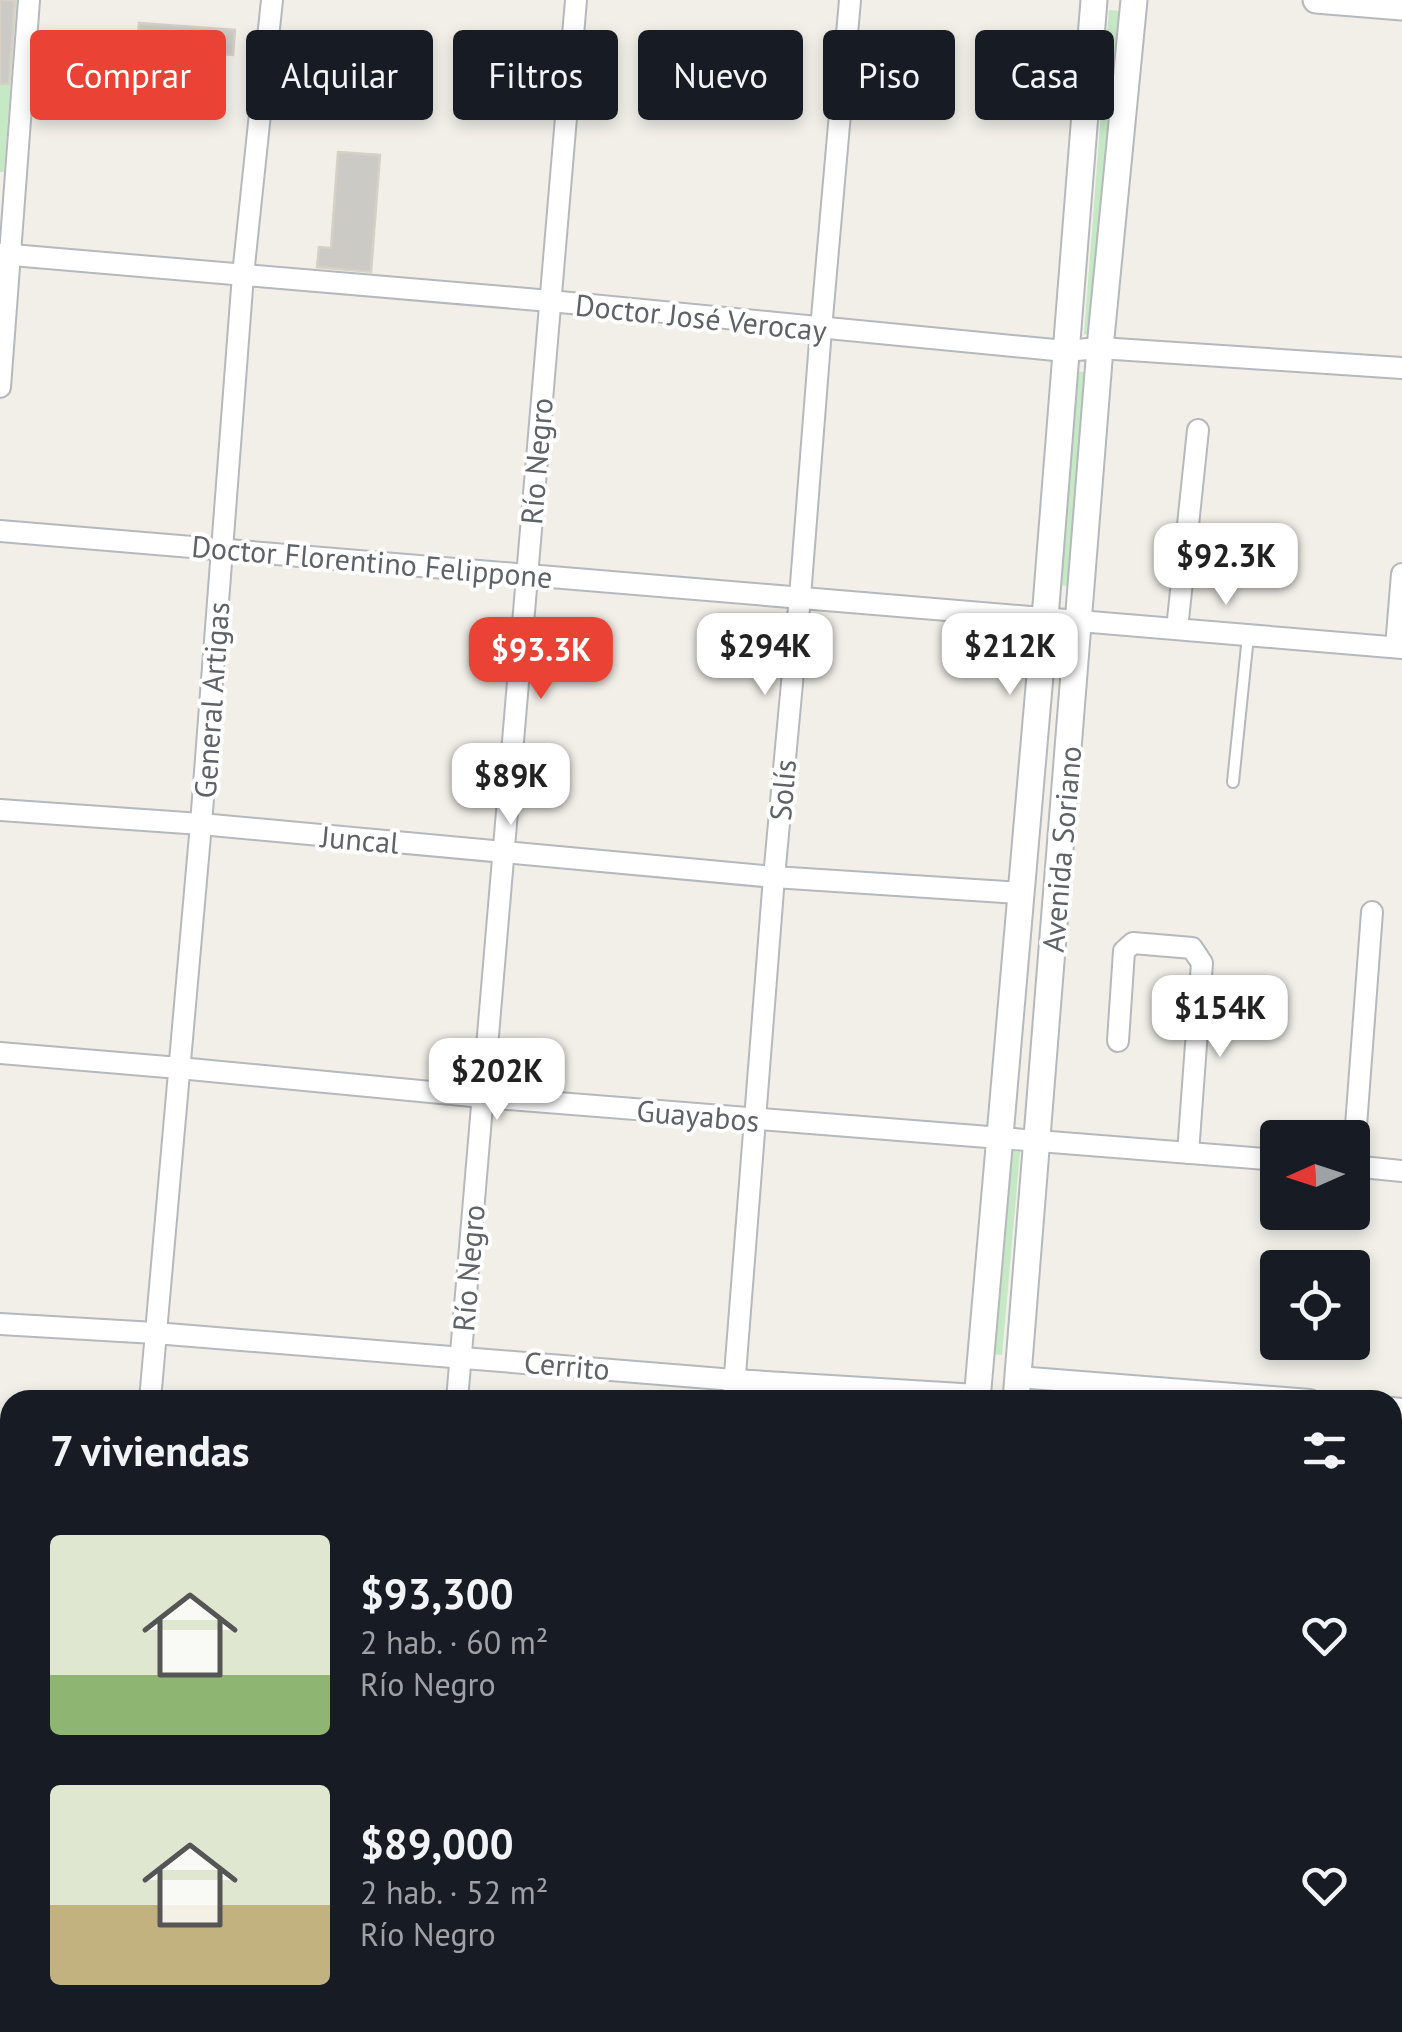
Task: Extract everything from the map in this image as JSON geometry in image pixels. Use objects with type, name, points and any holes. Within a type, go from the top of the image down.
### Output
[{"type":"street","points":[[0,387],[4,255],[29,0]]},
{"type":"street","name":"General Artigas","points":[[151,1390],[201,824],[243,275],[272,0]]},
{"type":"street","name":"Río Negro","points":[[457,1390],[576,0]]},
{"type":"street","name":"Solís","points":[[734,1390],[850,0]]},
{"type":"street","name":"Avenida Soriano","points":[[978,1390],[1094,0]]},
{"type":"street","name":"Avenida Soriano","points":[[1017,1389],[1100,348],[1134,0]]},
{"type":"street","points":[[1316,0],[1402,7]]},
{"type":"street","name":"Doctor José Verocay","points":[[4,255],[1065,351],[1100,348],[1402,368]]},
{"type":"street","points":[[1177,629],[1198,430]]},
{"type":"street","name":"Doctor Florentino Felippone","points":[[0,531],[1399,647]]},
{"type":"street","points":[[1399,647],[1402,574]]},
{"type":"street","name":"Juncal","points":[[0,810],[201,824],[774,877],[1020,893]]},
{"type":"street","points":[[1356,1120],[1372,912]]},
{"type":"street","points":[[1118,1042],[1124,952],[1133,942],[1192,948],[1202,963],[1188,1153]]},
{"type":"street","name":"Guayabos","points":[[0,1053],[483,1097],[1260,1159]]},
{"type":"street","points":[[1370,1167],[1402,1170]]},
{"type":"street","name":"Cerrito","points":[[0,1324],[460,1356],[734,1390]]},
{"type":"street","name":"Cerrito","points":[[1017,1389],[1045,1390]]},
{"type":"lane","points":[[1233,782],[1248,635]]},
{"type":"green space","points":[[0,0],[17,0],[4,172],[0,172]]},
{"type":"green space","points":[[1109,10],[1120,11],[1114,89],[1114,30],[1107,30]]},
{"type":"green space","points":[[1101,120],[1112,120],[1095,335],[1084,334]]},
{"type":"green space","points":[[1073,371],[1085,372],[1069,586],[1057,585]]},
{"type":"green space","points":[[1008,1151],[1020,1152],[1002,1355],[990,1354]]},
{"type":"building","points":[[0,0],[15,0],[9,84],[0,84]]},
{"type":"building","points":[[139,23],[235,30],[233,55],[226,54],[226,30],[138,30]]},
{"type":"building","points":[[338,152],[380,155],[371,272],[317,267],[319,247],[331,248]]}]
